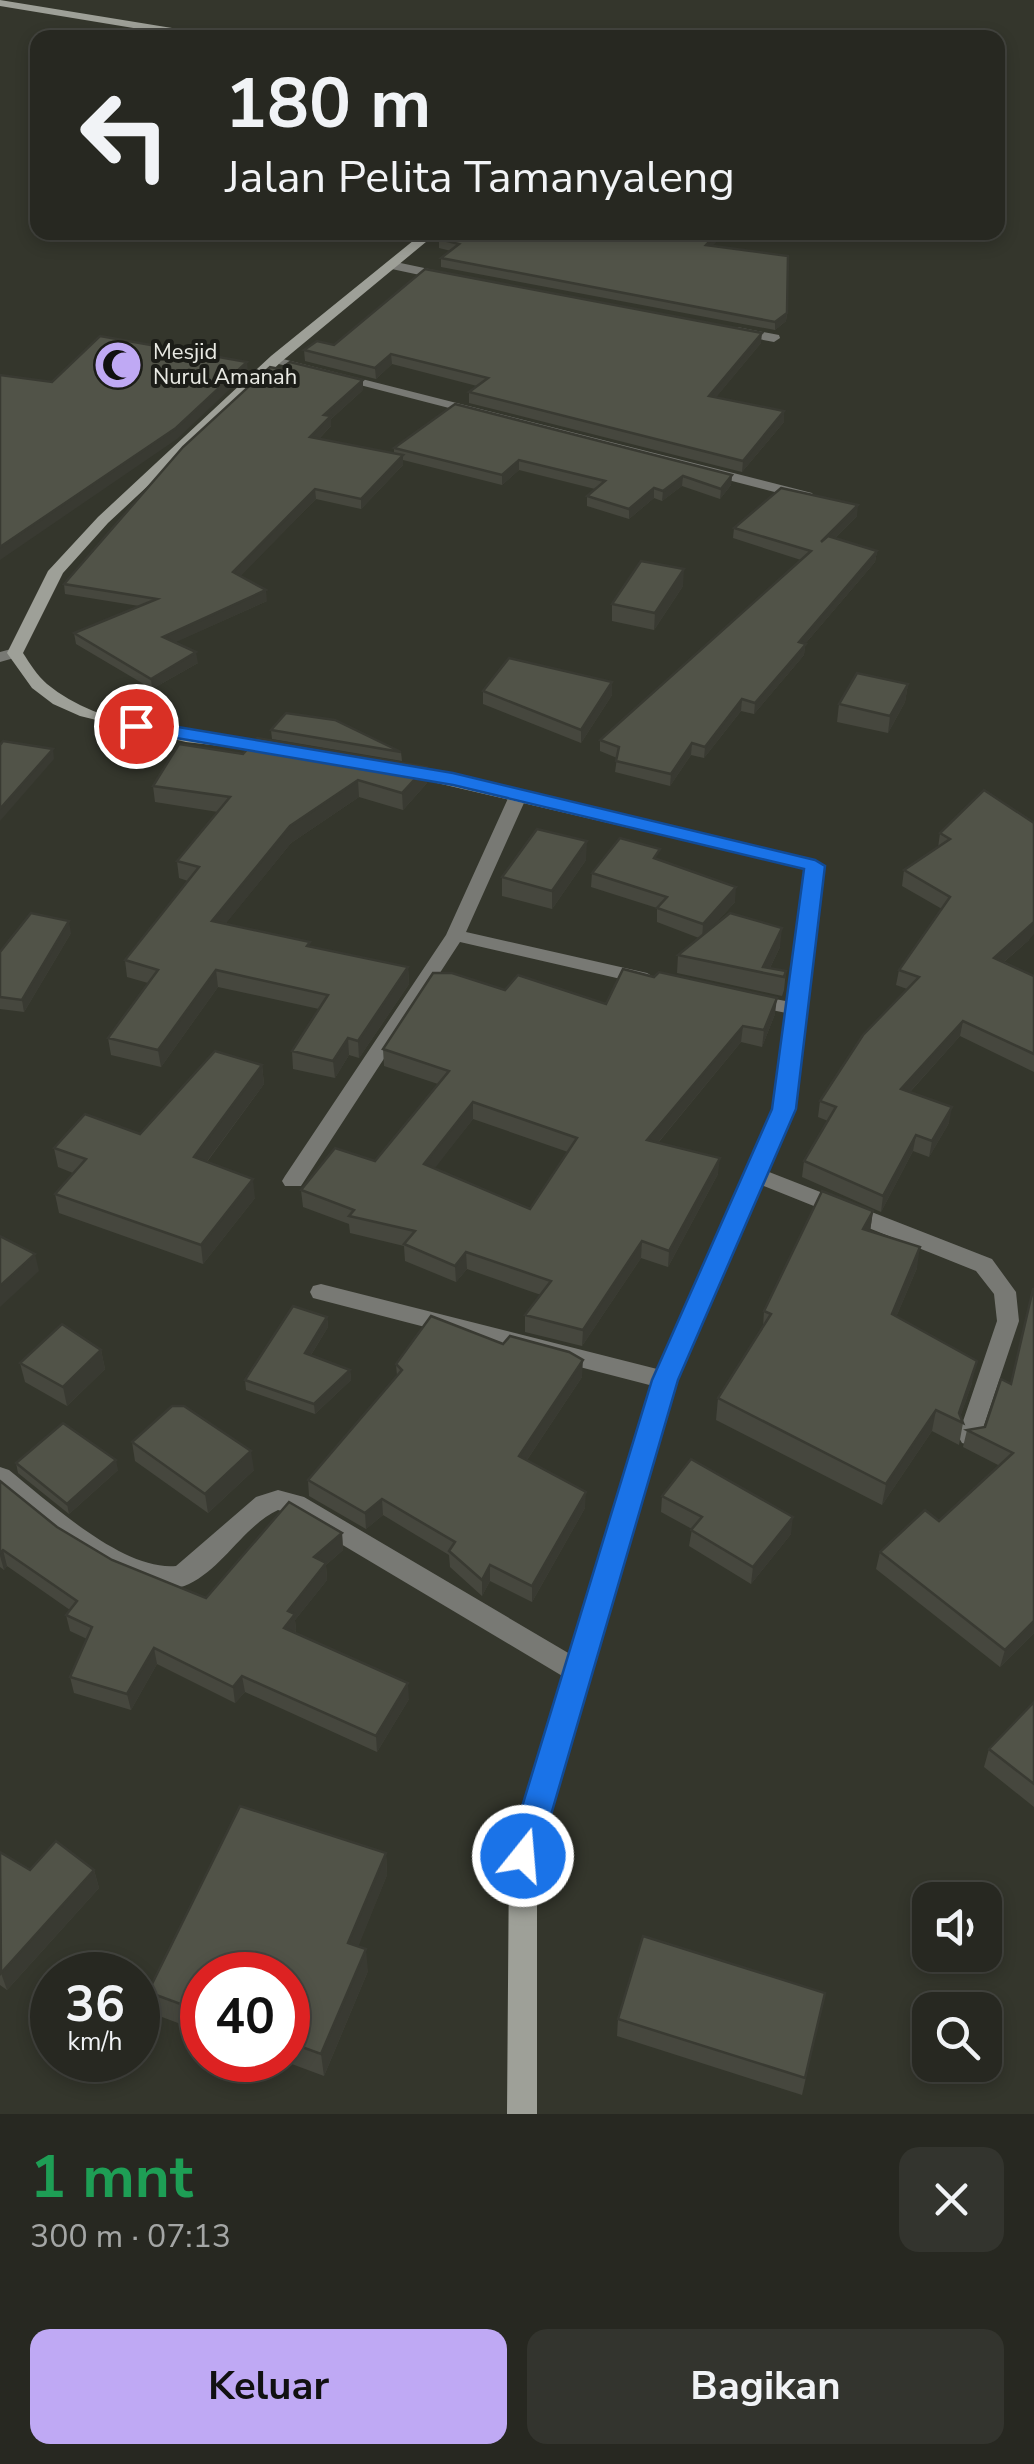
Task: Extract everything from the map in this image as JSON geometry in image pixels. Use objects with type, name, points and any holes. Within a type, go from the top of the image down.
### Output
[{"type":"street","points":[[0,3],[166,30]]},
{"type":"street","points":[[304,753],[109,720],[68,704],[39,686],[8,655],[56,571],[171,454],[276,359],[422,240]]},
{"type":"street","points":[[391,266],[463,280]]},
{"type":"street","points":[[719,328],[774,338]]},
{"type":"street","points":[[276,359],[830,503]]},
{"type":"street","points":[[382,765],[815,866],[784,1109],[665,1380],[523,1856],[522,2114]]},
{"type":"street","points":[[292,1181],[455,936],[518,794]]},
{"type":"street","points":[[455,936],[662,982]]},
{"type":"street","points":[[720,994],[796,1009]]},
{"type":"street","points":[[756,1175],[984,1265],[1006,1292],[1008,1321],[970,1436]]},
{"type":"street","points":[[321,1292],[665,1380]]},
{"type":"street","points":[[0,1477],[64,1527],[119,1561],[168,1581],[182,1576],[265,1504],[278,1500],[295,1504],[578,1672]]},
{"type":"building","points":[[443,240],[711,240],[706,245],[788,256],[787,313],[775,322],[441,258],[459,244]]},
{"type":"building","points":[[425,269],[762,333],[709,396],[784,411],[743,461],[469,392],[488,378],[391,354],[375,368],[304,350],[317,341],[334,345]]},
{"type":"building","points":[[100,336],[247,362],[176,428],[0,547],[0,375],[52,382]]},
{"type":"building","points":[[290,362],[363,380],[324,415],[331,416],[310,437],[403,455],[361,499],[315,489],[233,572],[266,590],[163,637],[196,652],[151,679],[74,633],[157,599],[64,584],[183,447],[270,367],[280,369]]},
{"type":"building","points":[[455,404],[732,475],[721,489],[683,476],[663,491],[654,488],[629,509],[587,496],[605,481],[519,460],[502,475],[394,448]]},
{"type":"building","points":[[781,488],[858,505],[821,542],[828,536],[877,551],[799,642],[806,644],[755,703],[742,699],[705,747],[692,743],[671,774],[616,761],[619,747],[600,740],[811,551],[734,528]]},
{"type":"building","points":[[641,561],[684,569],[655,613],[612,604]]},
{"type":"building","points":[[509,658],[612,682],[581,730],[483,691]]},
{"type":"building","points":[[857,673],[908,684],[890,716],[839,704]]},
{"type":"building","points":[[286,713],[335,720],[401,752],[271,730]]},
{"type":"building","points":[[257,738],[426,767],[402,793],[358,780],[290,826],[212,921],[408,967],[358,1041],[348,1038],[333,1061],[292,1051],[328,995],[216,970],[158,1050],[108,1038],[158,970],[125,960],[199,867],[177,861],[230,797],[153,786],[179,744],[243,754]]},
{"type":"building","points":[[3,741],[53,749],[0,809],[0,745]]},
{"type":"building","points":[[984,790],[1034,823],[1034,922],[994,958],[1034,976],[1034,1054],[963,1021],[901,1089],[952,1107],[932,1141],[916,1135],[883,1196],[804,1161],[836,1107],[820,1101],[863,1035],[919,977],[899,970],[950,897],[904,870],[950,839],[940,833]]},
{"type":"building","points":[[537,829],[587,841],[552,891],[502,877]]},
{"type":"building","points":[[620,838],[660,849],[654,858],[736,887],[703,924],[657,908],[667,897],[592,873]]},
{"type":"building","points":[[31,913],[69,921],[22,1000],[0,997],[0,952]]},
{"type":"building","points":[[730,913],[782,928],[763,967],[786,971],[784,977],[678,955]]},
{"type":"building","points":[[623,969],[654,977],[659,972],[777,998],[764,1030],[743,1026],[647,1140],[720,1158],[669,1251],[642,1241],[583,1330],[525,1315],[551,1281],[466,1252],[455,1266],[404,1244],[415,1231],[349,1216],[354,1210],[301,1190],[335,1148],[375,1161],[449,1071],[383,1049],[433,973],[452,973],[505,990],[518,975],[606,1004]],"holes":[[[473,1102],[577,1138],[530,1209],[424,1164]]]},
{"type":"building","points":[[215,1051],[262,1065],[194,1157],[253,1179],[201,1245],[55,1194],[86,1159],[54,1148],[85,1114],[140,1134]]},
{"type":"building","points":[[822,1191],[873,1211],[863,1229],[920,1247],[892,1314],[977,1361],[959,1413],[963,1423],[936,1410],[886,1484],[718,1398],[771,1314],[764,1311]]},
{"type":"building","points":[[0,1236],[35,1254],[0,1286]]},
{"type":"building","points":[[1033,1289],[1034,1621],[1005,1650],[880,1552],[925,1510],[939,1521],[1013,1453],[967,1430],[985,1427],[1001,1379],[1011,1384]]},
{"type":"building","points":[[293,1306],[327,1317],[305,1353],[350,1370],[314,1404],[245,1380]]},
{"type":"building","points":[[431,1316],[503,1344],[510,1336],[569,1352],[583,1360],[519,1456],[586,1492],[532,1586],[490,1565],[482,1580],[449,1551],[455,1542],[382,1499],[365,1513],[308,1480],[402,1370],[396,1364]]},
{"type":"building","points":[[62,1324],[101,1350],[63,1387],[20,1363]]},
{"type":"building","points":[[172,1406],[184,1406],[251,1451],[205,1494],[132,1442]]},
{"type":"building","points":[[63,1423],[116,1460],[67,1504],[16,1463]]},
{"type":"building","points":[[691,1459],[793,1517],[753,1567],[691,1530],[702,1517],[662,1496]]},
{"type":"building","points":[[0,1481],[57,1527],[112,1560],[206,1598],[289,1502],[342,1533],[314,1557],[326,1563],[288,1611],[295,1614],[284,1628],[408,1683],[376,1736],[242,1676],[233,1687],[154,1648],[127,1694],[70,1677],[92,1627],[66,1615],[77,1601],[3,1550],[0,1553]]},
{"type":"building","points":[[1034,1702],[1034,1784],[989,1749]]},
{"type":"building","points":[[240,1806],[386,1853],[348,1943],[366,1949],[321,2054],[310,2050],[310,1952],[180,1952],[180,2004],[160,1996],[160,1968]]},
{"type":"building","points":[[56,1841],[94,1870],[1,1973],[0,1852],[30,1870]]},
{"type":"building","points":[[643,1936],[825,1993],[805,2078],[618,2019]]},
{"type":"place","name":"Mesjid Nurul Amanah","points":[[118,365]]},
{"type":"route","points":[[136,726],[453,779],[815,866],[784,1109],[665,1380],[523,1856]]}]
